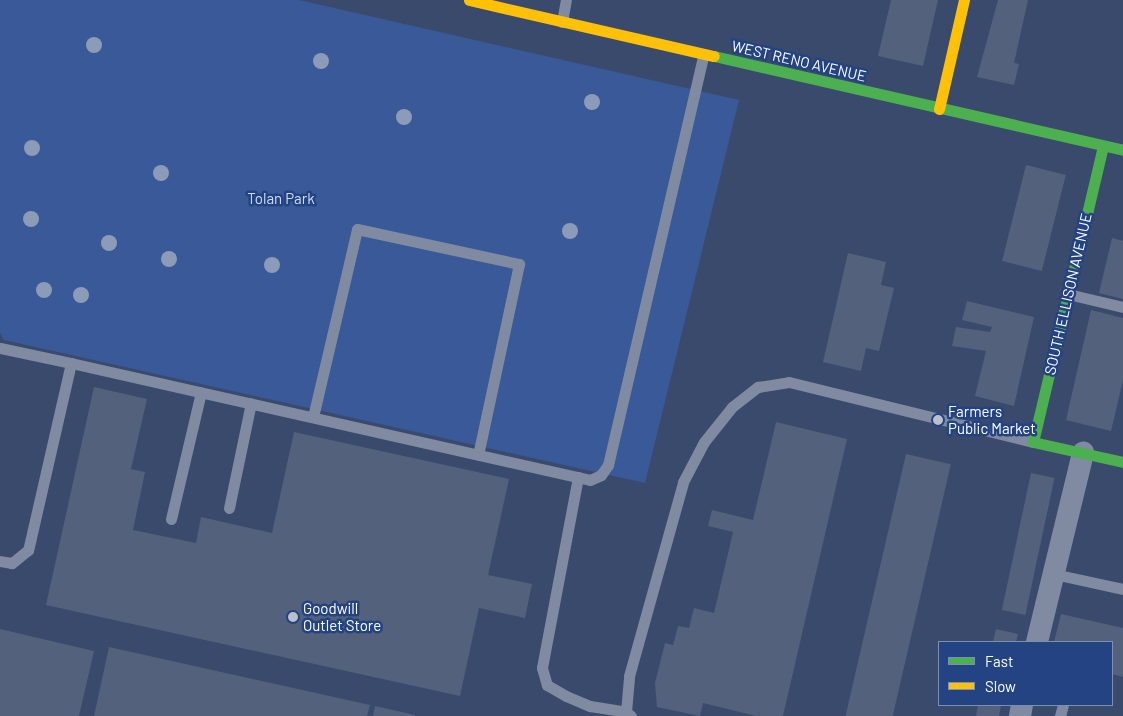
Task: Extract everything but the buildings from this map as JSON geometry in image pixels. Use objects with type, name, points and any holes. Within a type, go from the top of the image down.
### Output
[{"type":"main road","name":"WEST RENO AVENUE","points":[[468,0],[1123,150]]},
{"type":"main road","points":[[939,109],[964,0]]},
{"type":"main road","name":"SOUTH ELLISON AVENUE","points":[[1033,442],[1103,146]]},
{"type":"main road","points":[[1033,442],[1123,462]]},
{"type":"street","points":[[1038,641],[1083,453]]},
{"type":"lane","points":[[562,22],[566,0]]},
{"type":"lane","points":[[0,348],[590,480],[601,475],[608,465],[704,54]]},
{"type":"lane","points":[[313,417],[357,229],[519,264],[478,454]]},
{"type":"lane","points":[[1068,294],[1123,307]]},
{"type":"lane","points":[[0,560],[12,563],[28,550],[71,363]]},
{"type":"lane","points":[[578,477],[542,668],[546,685],[566,696],[590,706],[628,714],[629,676],[683,482],[704,442],[732,407],[758,387],[789,382],[1033,442]]},
{"type":"lane","points":[[171,519],[201,392]]},
{"type":"lane","points":[[229,508],[252,404]]},
{"type":"lane","points":[[1054,574],[1123,589]]},
{"type":"green space","name":"Tolan Park","points":[[0,0],[299,0],[739,100],[645,483],[4,340],[0,333]]},
{"type":"traffic: fast","points":[[714,56],[1123,150]]},
{"type":"traffic: fast","points":[[1103,146],[1033,442],[1123,462]]},
{"type":"traffic: slow","points":[[469,0],[714,56]]},
{"type":"traffic: slow","points":[[939,109],[964,0]]},
{"type":"place","name":"Farmers Public Market","points":[[938,420]]},
{"type":"place","name":"Goodwill Outlet Store","points":[[293,617]]}]
